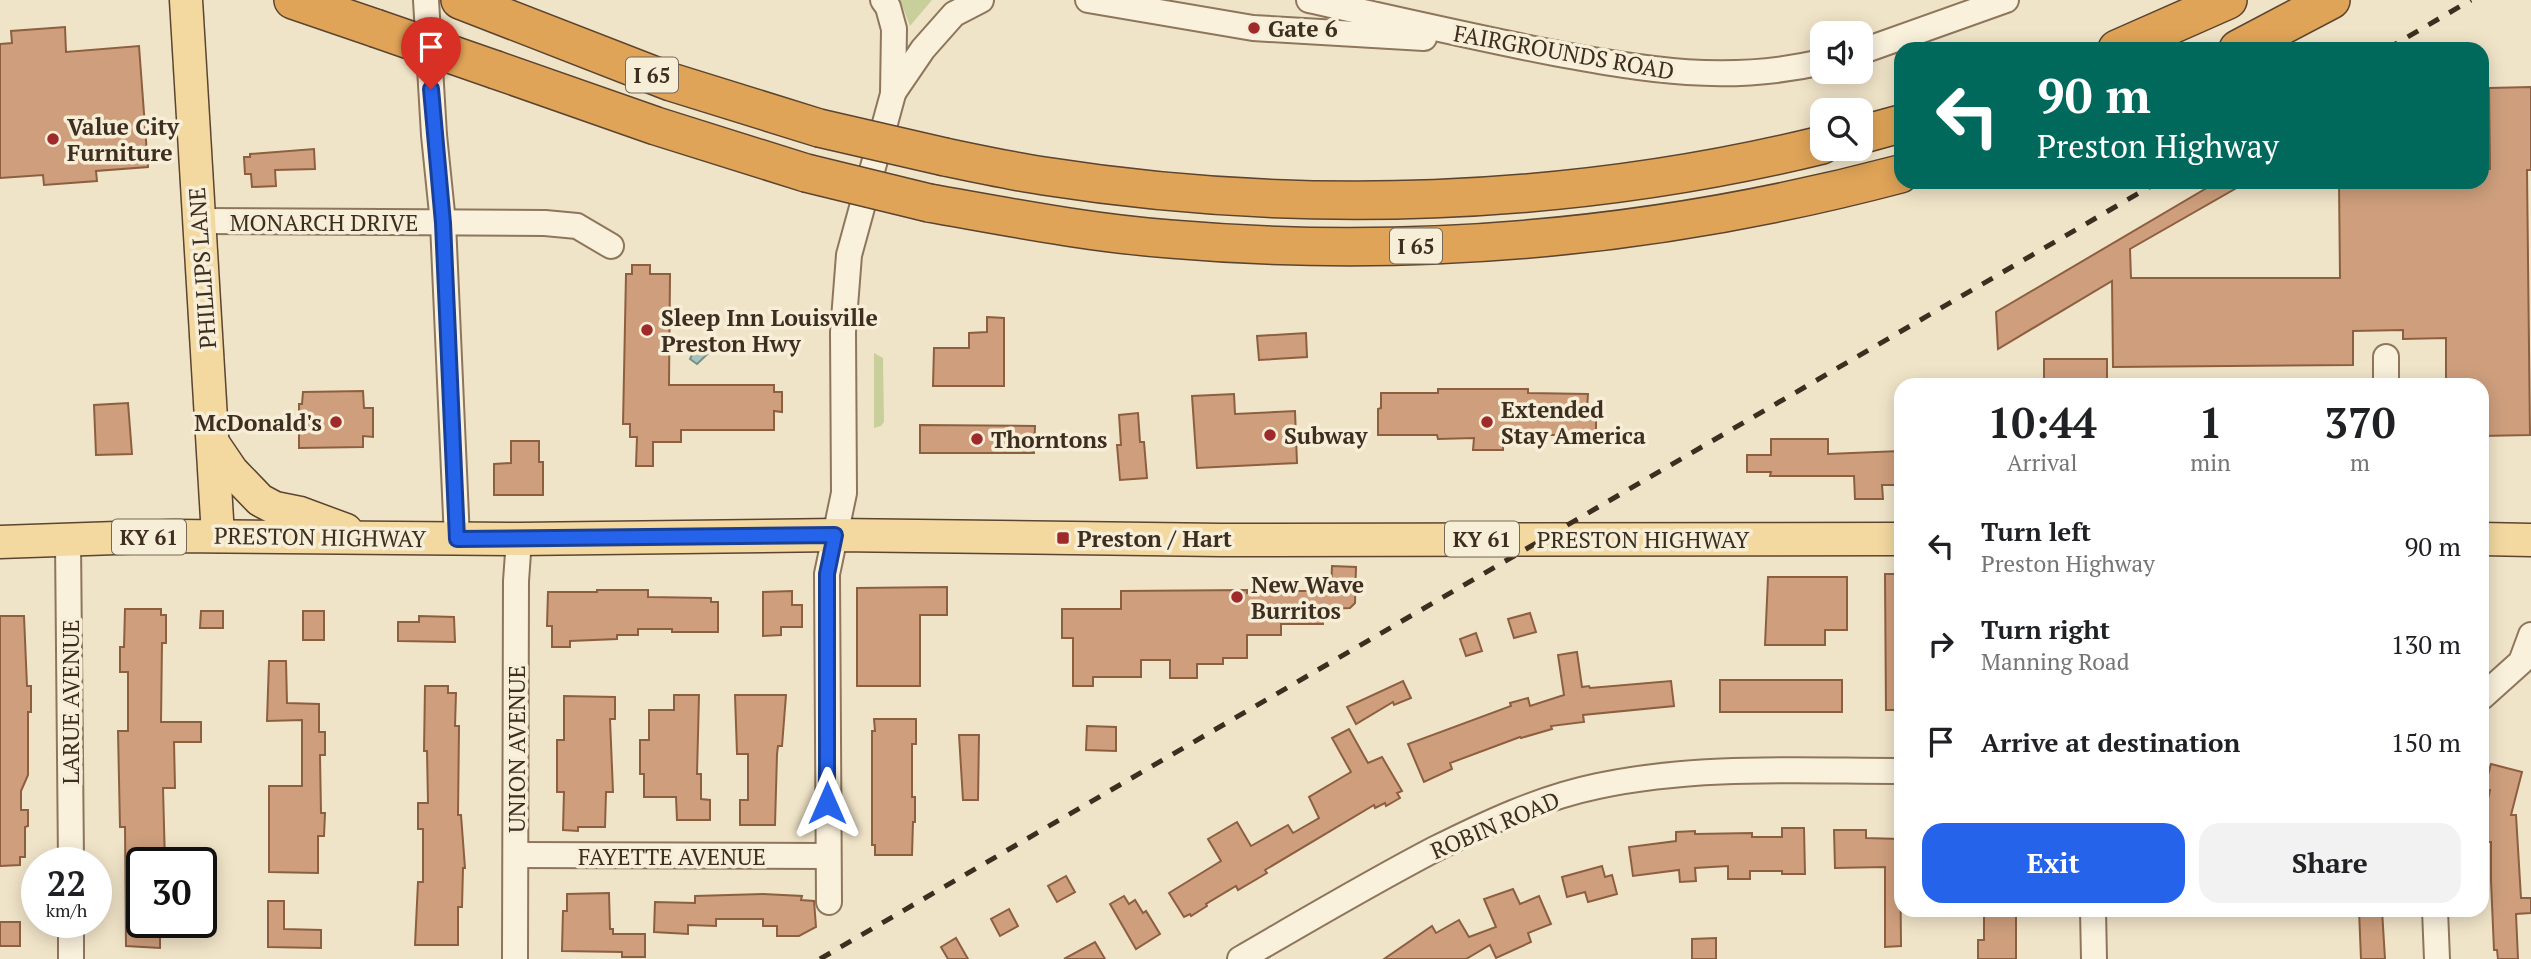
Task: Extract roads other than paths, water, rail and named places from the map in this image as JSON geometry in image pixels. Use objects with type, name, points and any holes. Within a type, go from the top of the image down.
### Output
[{"type":"highway","name":"I 65","points":[[293,0],[656,126],[806,173],[929,203],[1063,227],[1168,239],[1273,246],[1379,248],[1481,244],[1683,221],[1782,203],[1894,175]]},
{"type":"highway","points":[[2133,42],[2228,0]]},
{"type":"highway","points":[[2251,42],[2331,0]]},
{"type":"highway","name":"I 65","points":[[475,5],[671,82],[819,128],[1043,176],[1147,189],[1251,197],[1356,200],[1463,197],[1537,192],[1646,179],[1810,148]]},
{"type":"highway","points":[[1873,131],[1894,126]]},
{"type":"main road","name":"PHILLIPS LANE","points":[[186,0],[218,536]]},
{"type":"main road","points":[[213,443],[232,471],[260,500],[275,508],[300,513],[366,538]]},
{"type":"main road","name":"PRESTON HIGHWAY","points":[[0,542],[218,536],[519,539],[835,535],[1221,540],[1894,539]]},
{"type":"main road","points":[[2489,539],[2531,540]]},
{"type":"street","points":[[426,0],[434,135],[443,223],[457,539]]},
{"type":"street","points":[[829,902],[827,574],[844,493],[843,332],[848,264],[893,94],[894,29],[888,7],[883,0]]},
{"type":"street","points":[[893,94],[923,49],[954,14],[981,0]]},
{"type":"street","points":[[1088,0],[1253,28],[1500,43]]},
{"type":"street","name":"FAIRGROUNDS ROAD","points":[[1309,0],[1500,43],[1643,69],[1684,73],[1754,74],[1810,64]]},
{"type":"street","points":[[1873,47],[2006,0]]},
{"type":"street","name":"MONARCH DRIVE","points":[[199,221],[545,223],[577,226],[611,246]]},
{"type":"street","points":[[2386,357],[2386,378]]},
{"type":"street","name":"UNION AVENUE","points":[[515,959],[516,594],[519,539]]},
{"type":"street","name":"LARUE AVENUE","points":[[68,541],[71,847]]},
{"type":"street","points":[[2489,692],[2526,664],[2531,635]]},
{"type":"street","name":"ROBIN ROAD","points":[[1240,959],[1387,874],[1506,815],[1565,794],[1599,785],[1667,775],[1753,770],[1894,771]]},
{"type":"street","name":"FAYETTE AVENUE","points":[[516,855],[827,856]]},
{"type":"street","points":[[2093,917],[2094,959]]},
{"type":"street","points":[[2435,917],[2437,959]]},
{"type":"street","points":[[71,938],[71,959]]},
{"type":"water","points":[[710,338],[717,345],[697,364],[690,359],[695,349]]},
{"type":"railway","points":[[2399,42],[2471,0]]},
{"type":"railway","points":[[820,959],[2146,189]]},
{"type":"place","name":"Gate 6","points":[[1254,28]]},
{"type":"place","name":"Value City Furniture","points":[[53,139]]},
{"type":"place","name":"Sleep Inn Louisville Preston Hwy","points":[[647,330]]},
{"type":"place","name":"McDonald's","points":[[336,422]]},
{"type":"place","name":"Extended Stay America","points":[[1487,422]]},
{"type":"place","name":"Subway","points":[[1270,435]]},
{"type":"place","name":"Thorntons","points":[[977,439]]},
{"type":"place","name":"Preston / Hart","points":[[1063,538]]},
{"type":"place","name":"New Wave Burritos","points":[[1237,597]]}]
